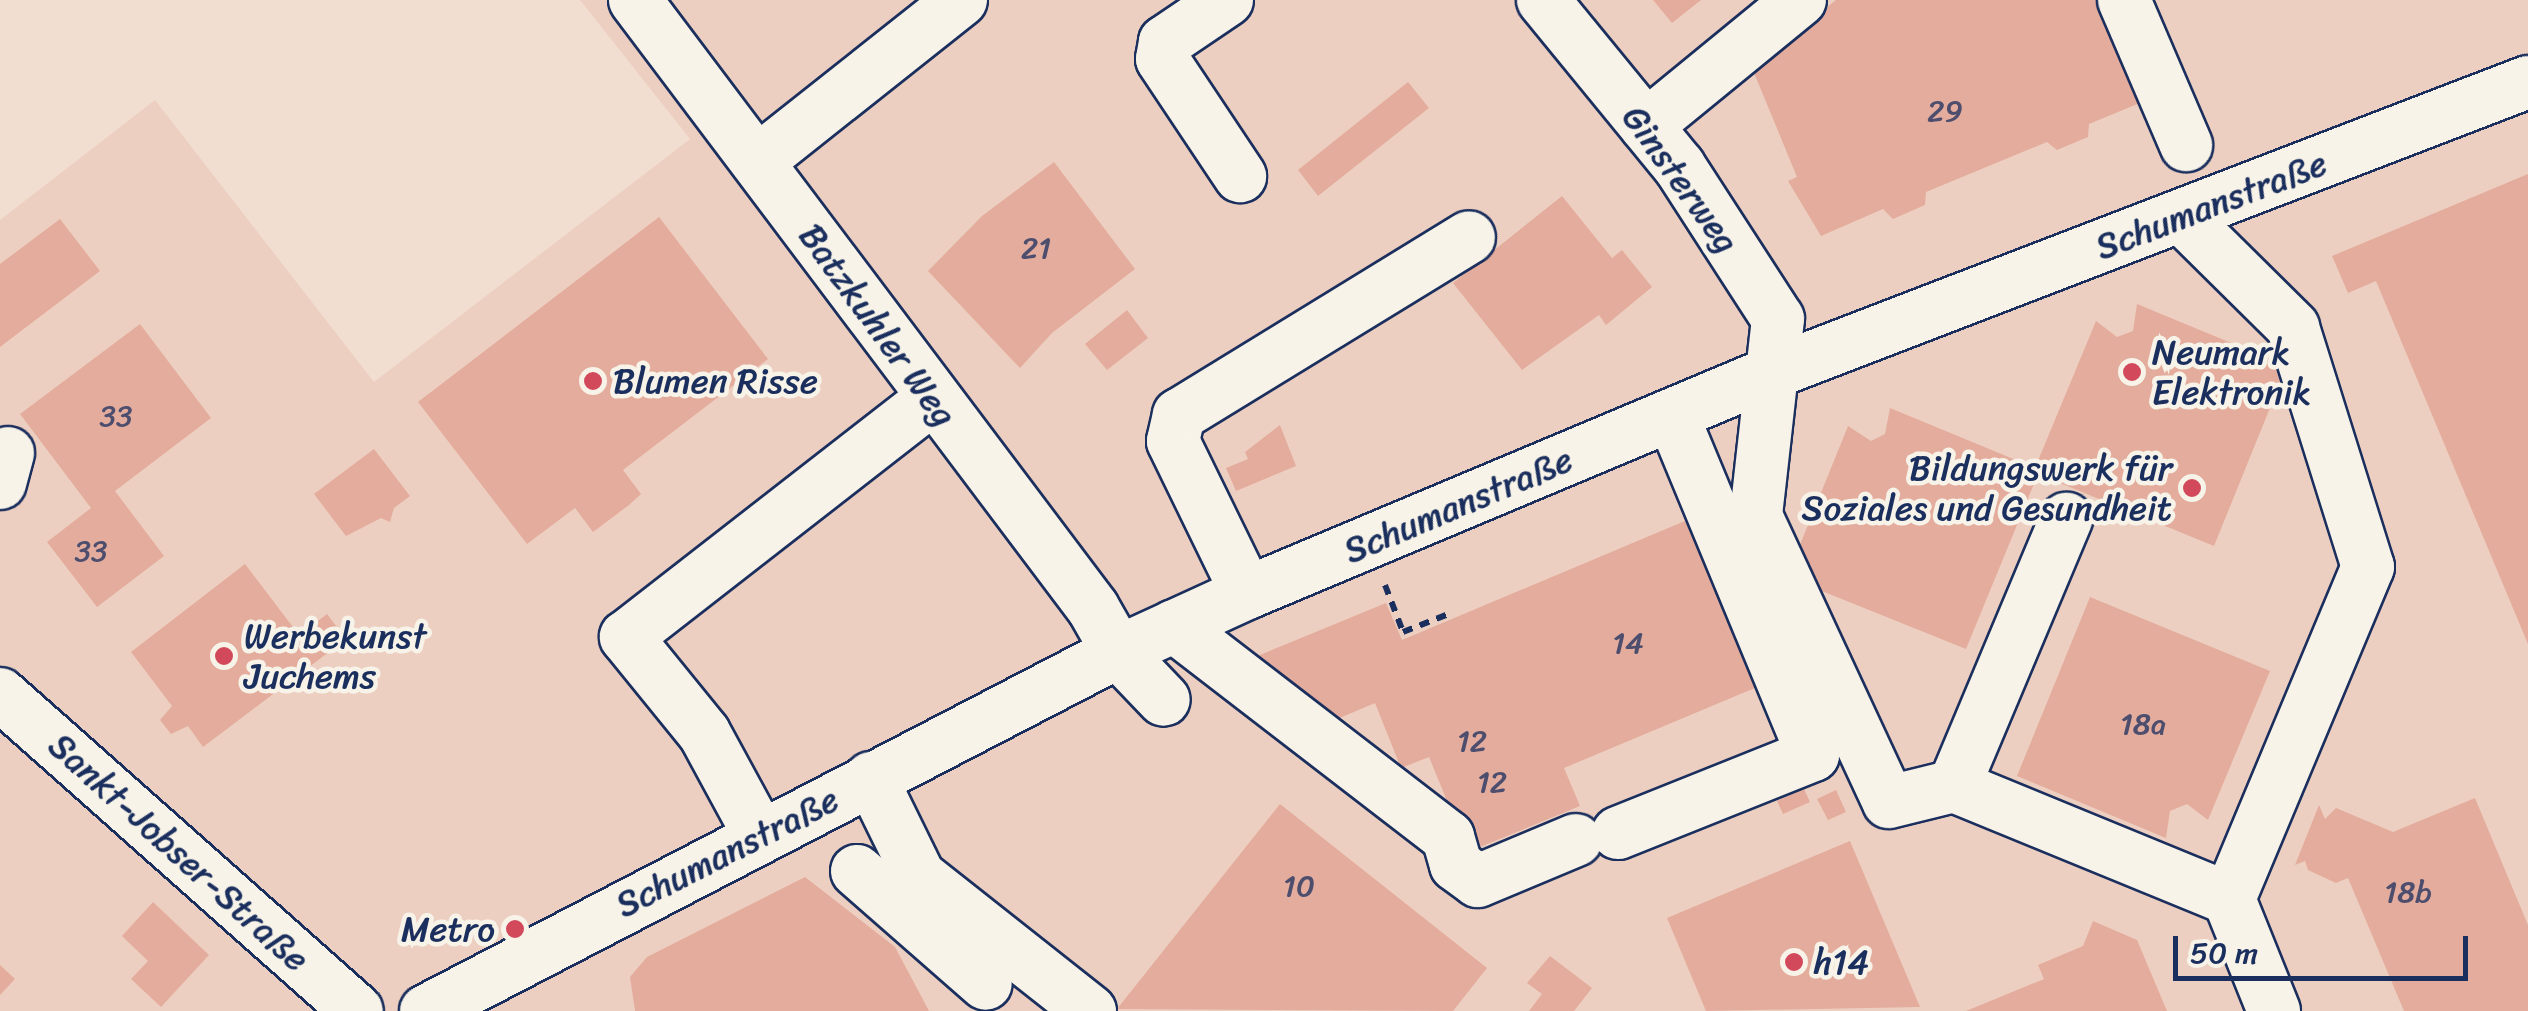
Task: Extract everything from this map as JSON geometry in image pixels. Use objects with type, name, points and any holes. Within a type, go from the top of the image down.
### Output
[{"type":"street","name":"Batzkuhler Weg","points":[[635,0],[932,400],[1093,608],[1118,652],[1164,700]]},
{"type":"street","points":[[758,161],[961,0]]},
{"type":"street","points":[[1227,0],[1165,42],[1162,58],[1240,176]]},
{"type":"street","name":"Ginsterweg","points":[[1544,0],[1646,126],[1778,319],[1756,516],[1889,802],[1954,786]]},
{"type":"street","points":[[1646,126],[1800,0]]},
{"type":"street","points":[[2124,0],[2186,146]]},
{"type":"street","name":"Schumanstraße","points":[[426,1011],[870,778],[1118,652],[1247,593],[1771,374],[2528,82]]},
{"type":"street","points":[[2183,218],[2293,327],[2368,567],[2228,899],[2274,1011]]},
{"type":"street","points":[[1247,593],[1173,441],[1180,415],[1469,238]]},
{"type":"street","points":[[760,836],[704,732],[626,636],[932,400]]},
{"type":"street","points":[[1174,626],[1448,838],[1456,865],[1478,881],[1813,755],[1672,415]]},
{"type":"street","points":[[2066,519],[1954,786],[2228,899]]},
{"type":"street","name":"Sankt-Jobser-Straße","points":[[0,694],[357,1011]]},
{"type":"street","points":[[870,778],[919,876],[1090,1011]]},
{"type":"street","points":[[857,871],[986,984]]},
{"type":"path","points":[[1368,542],[1403,632],[1451,613]]},
{"type":"shaded area","points":[[580,0],[2528,0],[2528,1011],[0,1011],[0,220],[155,100],[374,382],[690,139]]},
{"type":"building","points":[[1653,0],[1701,0],[1672,23]]},
{"type":"building","points":[[1836,0],[2111,0],[2152,98],[2089,124],[2088,137],[2057,150],[2047,142],[1926,192],[1925,205],[1893,219],[1883,209],[1821,236],[1788,181],[1797,177],[1752,68]]},
{"type":"building","points":[[1408,82],[1429,108],[1318,196],[1298,170]]},
{"type":"building","points":[[1054,162],[1135,269],[1052,333],[1020,368],[928,271],[982,216]]},
{"type":"building","points":[[2528,174],[2528,644],[2376,281],[2348,293],[2332,256]]},
{"type":"building","points":[[1562,196],[1612,258],[1622,250],[1652,287],[1606,325],[1599,315],[1522,370],[1453,283]]},
{"type":"building","name":"Blumen Risse","points":[[659,217],[768,359],[623,470],[641,494],[629,505],[593,532],[575,508],[527,544],[418,402]]},
{"type":"building","points":[[60,219],[100,271],[0,347],[0,264]]},
{"type":"building","points":[[2137,304],[2287,366],[2214,546],[2038,474],[1966,649],[1787,577],[1848,426],[1871,441],[1885,434],[1890,408],[2035,468],[2096,321],[2117,337],[2133,331]]},
{"type":"building","points":[[1127,310],[1148,338],[1107,370],[1085,344]]},
{"type":"building","points":[[140,324],[211,418],[115,491],[164,556],[97,607],[47,542],[91,508],[20,414]]},
{"type":"building","points":[[1280,425],[1296,466],[1236,491],[1226,468],[1248,459],[1245,452]]},
{"type":"building","points":[[374,449],[410,496],[394,508],[390,522],[381,518],[346,536],[314,494]]},
{"type":"building","points":[[1692,518],[1762,685],[1564,768],[1580,806],[1468,852],[1429,757],[1401,768],[1375,703],[1323,725],[1243,662],[1386,603],[1402,640]]},
{"type":"building","name":"Werbekunst Juchems","points":[[245,564],[299,635],[327,614],[346,639],[203,747],[188,726],[171,734],[160,720],[172,706],[131,652]]},
{"type":"building","points":[[2090,597],[2270,671],[2208,820],[2187,804],[2170,811],[2166,838],[2017,776]]},
{"type":"building","points":[[1804,789],[1810,802],[1783,814],[1777,801]]},
{"type":"building","points":[[1836,790],[1846,812],[1828,820],[1817,799]]},
{"type":"building","points":[[2475,798],[2528,925],[2528,1011],[2404,1011],[2348,878],[2336,883],[2308,870],[2305,861],[2295,865],[2319,805],[2325,819],[2336,808],[2393,832]]},
{"type":"building","points":[[1280,804],[1487,968],[1453,1011],[1117,1009]]},
{"type":"building","name":"h14","points":[[1850,841],[1920,1007],[1706,1011],[1667,918]]},
{"type":"building","points":[[805,877],[895,947],[929,1011],[635,1011],[630,977],[647,957]]},
{"type":"building","points":[[153,902],[209,955],[161,1007],[131,979],[148,961],[122,936]]},
{"type":"building","points":[[2093,921],[2137,940],[2167,1011],[1966,1011],[2044,979],[2038,965],[2083,946]]},
{"type":"building","points":[[1550,956],[1592,988],[1574,1011],[1529,1011],[1542,994],[1527,983]]},
{"type":"building","points":[[0,965],[15,979],[0,995]]},
{"type":"place","name":"Neumark Elektronik","points":[[2132,372]]},
{"type":"place","name":"Blumen Risse","points":[[593,381]]},
{"type":"place","name":"Bildungswerk für Soziales und Gesundheit","points":[[2192,488]]},
{"type":"place","name":"Werbekunst Juchems","points":[[224,656]]},
{"type":"place","name":"Metro","points":[[515,929]]},
{"type":"place","name":"h14","points":[[1794,962]]}]
